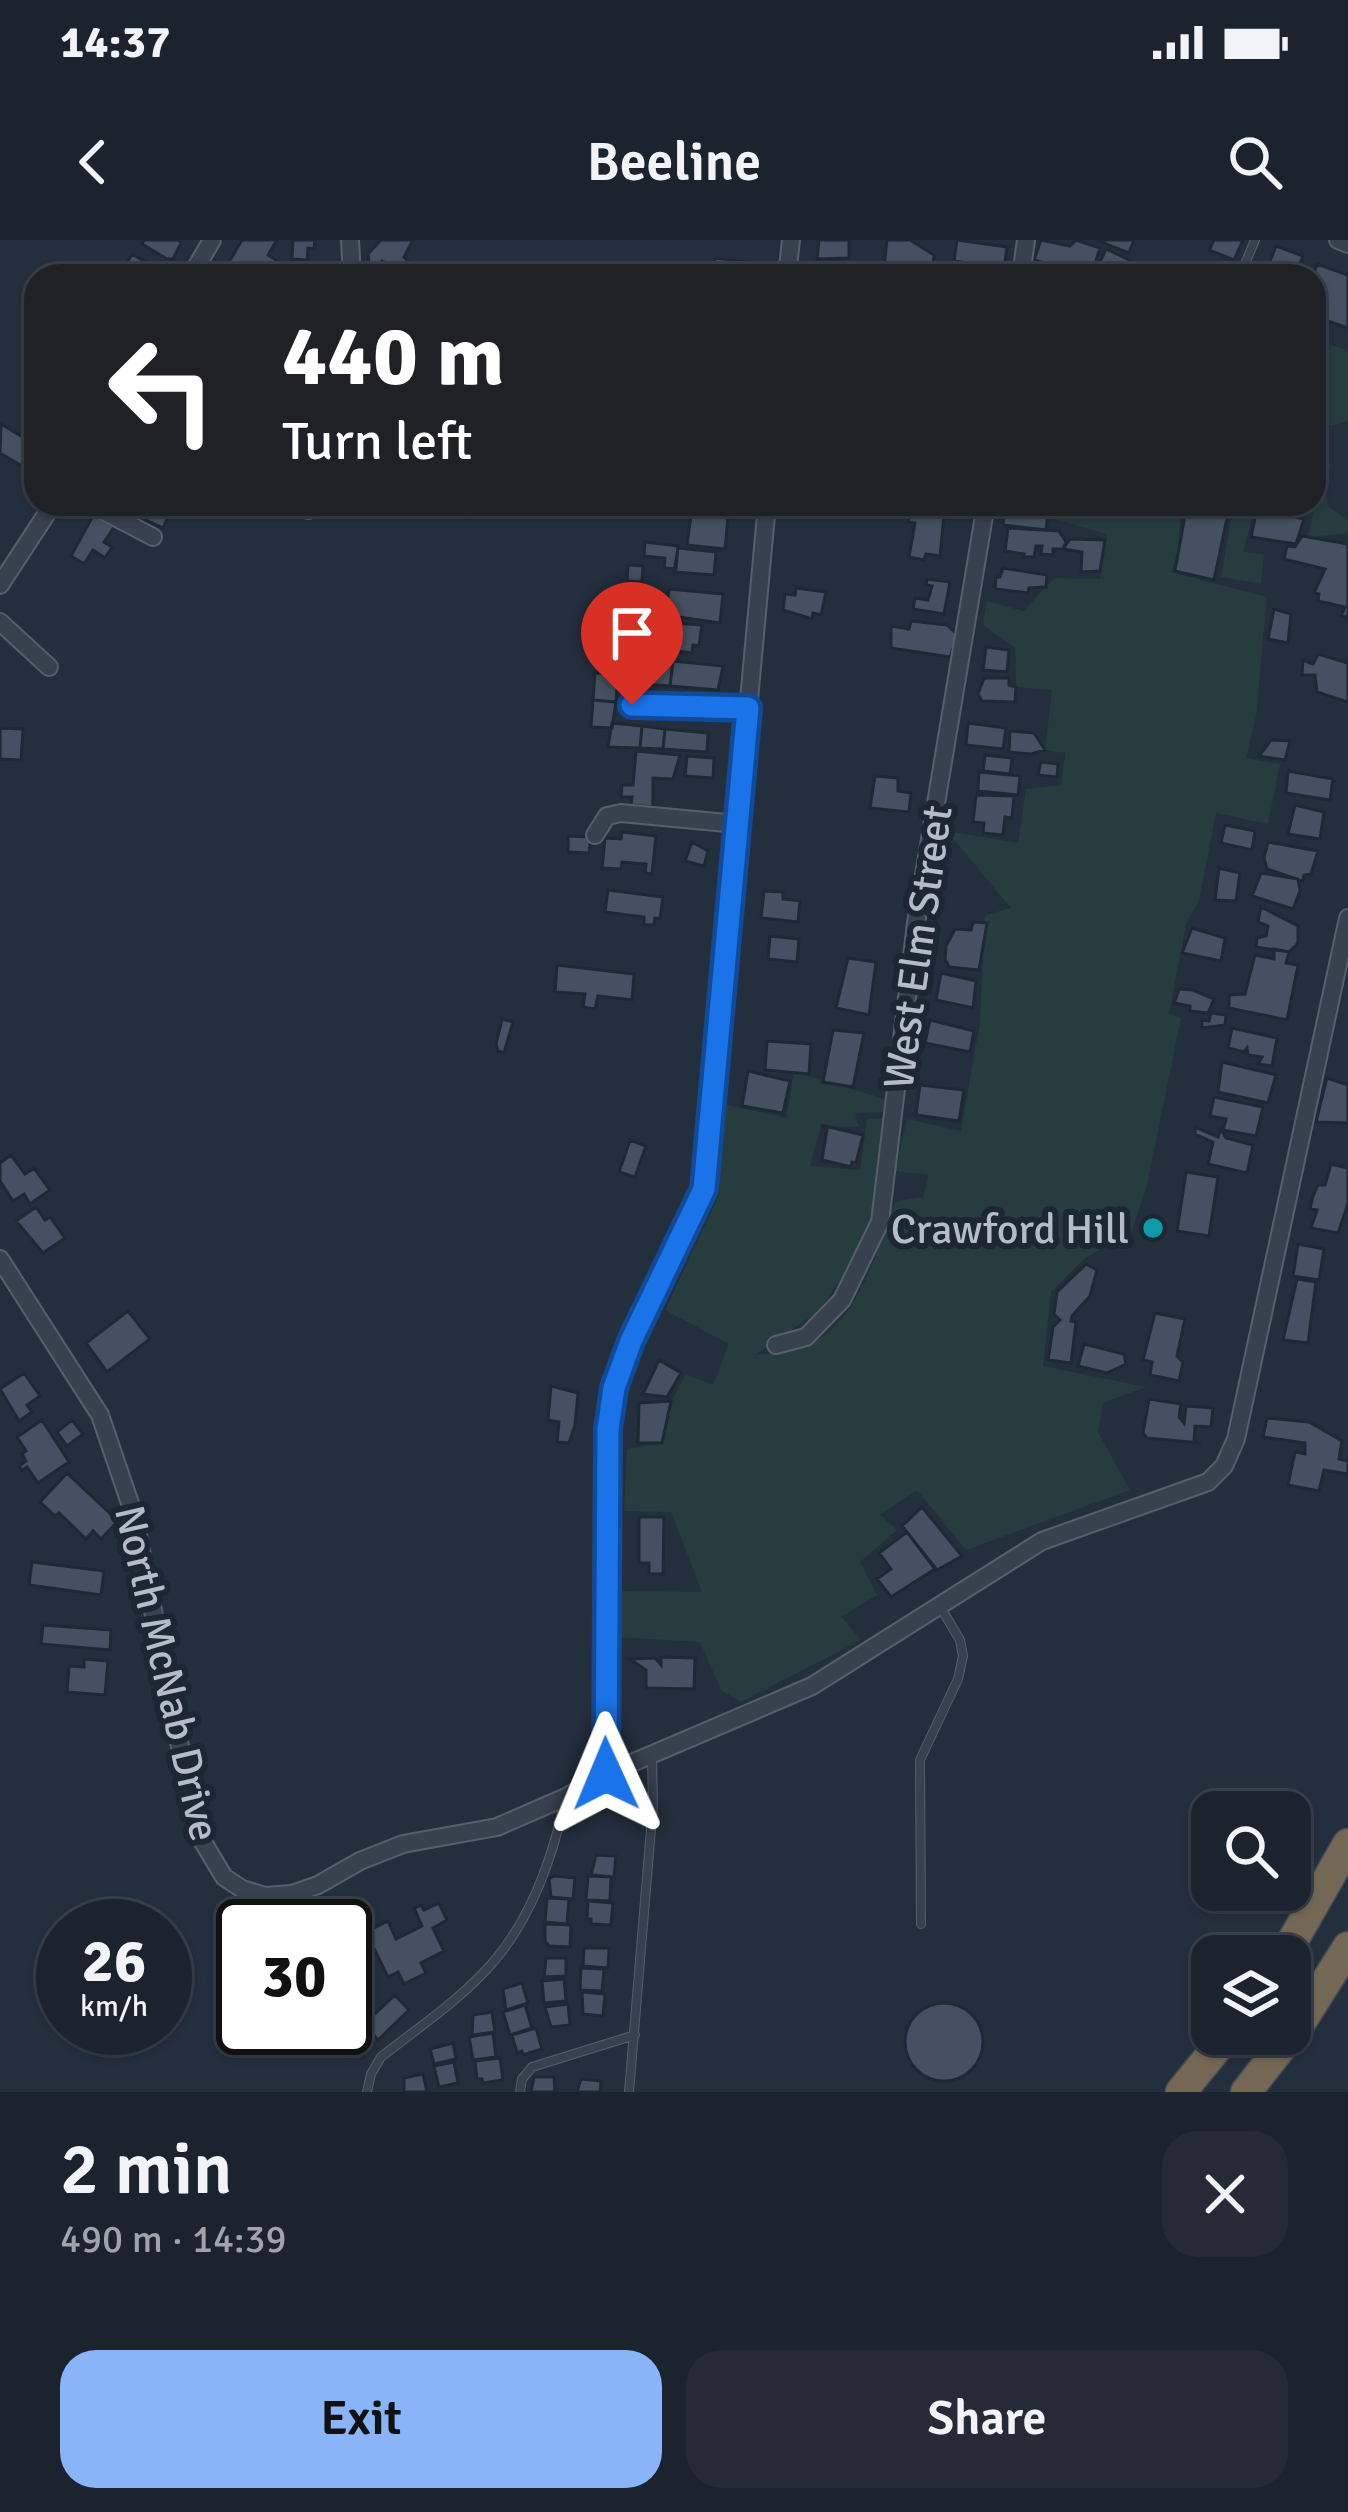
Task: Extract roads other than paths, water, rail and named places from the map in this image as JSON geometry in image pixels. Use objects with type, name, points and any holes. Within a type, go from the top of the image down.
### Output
[{"type":"highway","points":[[1296,1935],[1348,1844]]},
{"type":"highway","points":[[1246,2092],[1300,2024],[1348,1948]]},
{"type":"highway","points":[[1180,2092],[1211,2055]]},
{"type":"street","points":[[1338,240],[1348,244]]},
{"type":"street","points":[[0,585],[45,516]]},
{"type":"street","points":[[113,516],[153,537]]},
{"type":"street","points":[[606,1774],[608,1429],[614,1388],[631,1341],[704,1189],[765,516]]},
{"type":"street","name":"West Elm Street","points":[[776,1345],[806,1337],[842,1300],[880,1222],[916,923],[984,516]]},
{"type":"street","points":[[0,622],[49,668]]},
{"type":"street","points":[[595,835],[607,816],[621,813],[737,824]]},
{"type":"street","name":"North McNab Drive","points":[[0,1259],[100,1415],[119,1467],[134,1515],[197,1832],[224,1877],[242,1889],[265,1896],[292,1894],[382,1851],[496,1827],[606,1774],[812,1687],[1042,1541],[1208,1482],[1224,1466],[1245,1403],[1348,918]]},
{"type":"lane","points":[[632,705],[748,708]]},
{"type":"lane","points":[[921,1924],[920,1760],[958,1679],[963,1656],[960,1640],[940,1607]]},
{"type":"lane","points":[[629,2092],[652,1756]]},
{"type":"lane","points":[[367,2092],[370,2074],[381,2057],[494,1961],[518,1927],[546,1870],[566,1797]]},
{"type":"lane","points":[[520,2092],[522,2079],[532,2067],[634,2035]]},
{"type":"place","name":"Crawford Hill","points":[[1153,1228]]}]
